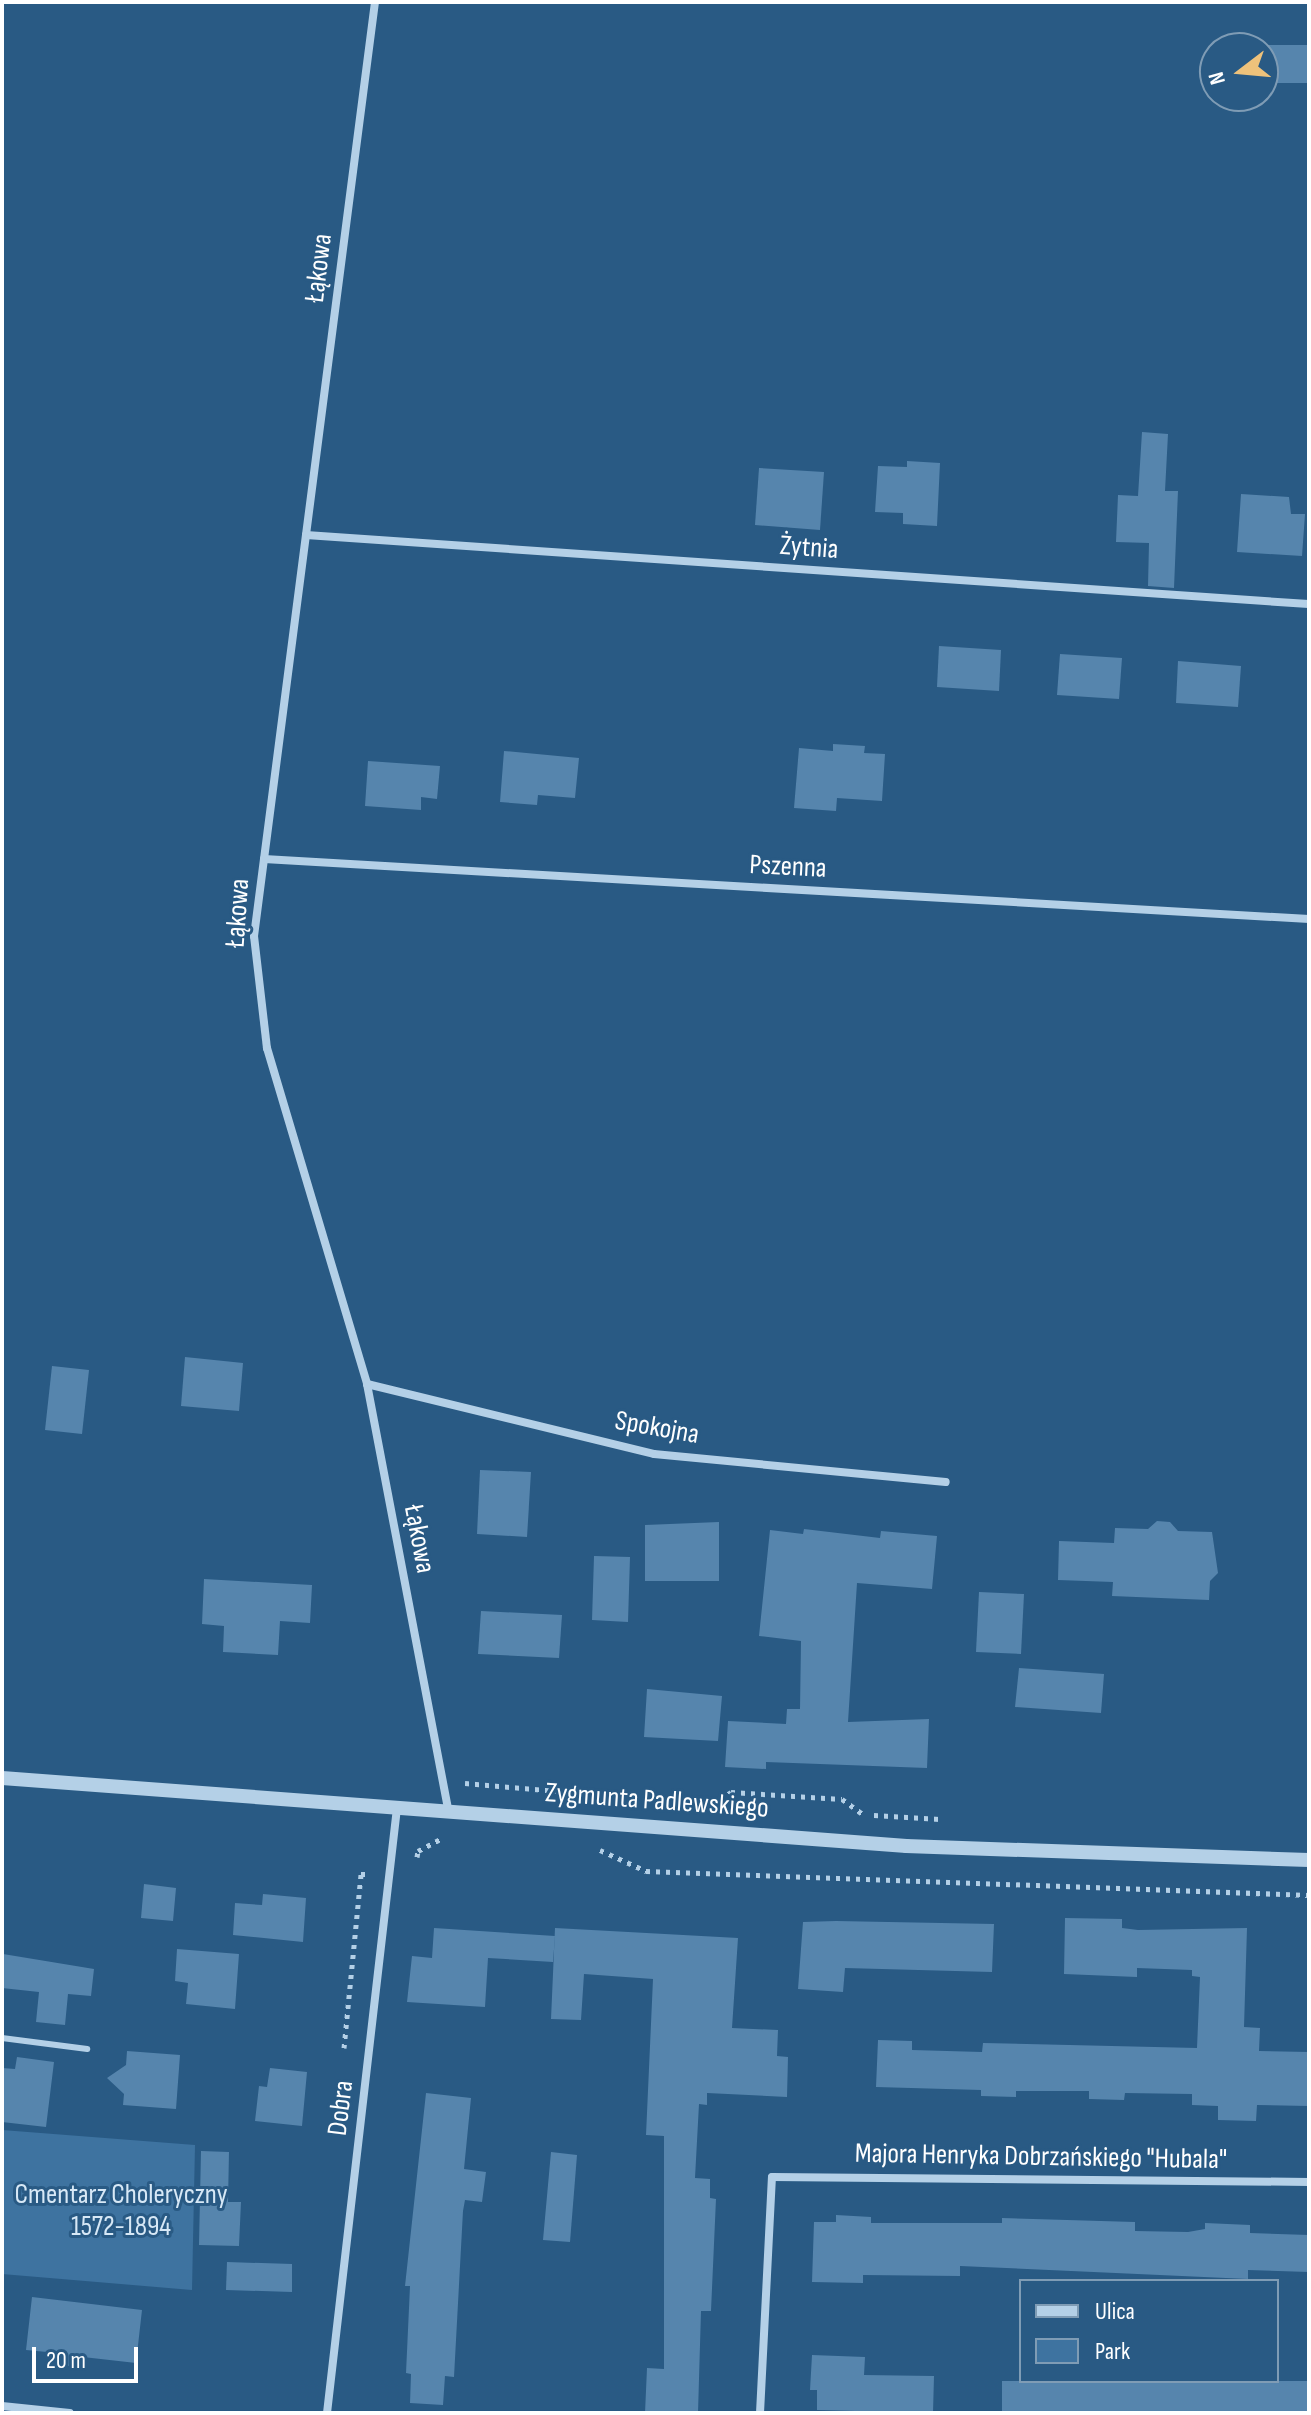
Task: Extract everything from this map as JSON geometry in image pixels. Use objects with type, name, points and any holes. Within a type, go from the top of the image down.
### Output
[{"type":"street","name":"Łąkowa","points":[[375,2],[254,936],[267,1048],[367,1384],[448,1810]]},
{"type":"street","name":"Żytnia","points":[[306,535],[1309,604]]},
{"type":"street","name":"Pszenna","points":[[264,859],[1309,919]]},
{"type":"street","name":"Spokojna","points":[[367,1384],[654,1454],[946,1482]]},
{"type":"street","name":"Zygmunta Padlewskiego","points":[[2,1778],[906,1846],[1309,1860]]},
{"type":"street","name":"Dobra","points":[[327,2413],[397,1808]]},
{"type":"street","name":"Majora Henryka Dobrzańskiego \"Hubala\"","points":[[760,2413],[772,2177],[1309,2182]]},
{"type":"street","points":[[2,2406],[70,2413]]},
{"type":"lane","points":[[2,2038],[87,2049]]},
{"type":"path","points":[[474,1813],[478,1783],[609,1795]]},
{"type":"path","points":[[698,1804],[713,1805],[731,1792],[842,1799],[861,1815],[957,1820]]},
{"type":"path","points":[[584,1848],[646,1871],[1309,1895]]},
{"type":"green space","name":"Cmentarz Choleryczny 1572-1894","points":[[2,2130],[195,2145],[192,2290],[2,2274]]},
{"type":"building","points":[[1279,45],[1309,45],[1309,83],[1279,83]]},
{"type":"building","points":[[1142,432],[1168,434],[1165,491],[1178,491],[1174,588],[1148,586],[1149,543],[1116,542],[1118,495],[1138,496]]},
{"type":"building","points":[[907,461],[940,463],[937,526],[903,524],[903,513],[875,512],[878,466],[907,467]]},
{"type":"building","points":[[759,468],[824,472],[820,530],[755,525]]},
{"type":"building","points":[[1241,494],[1289,497],[1291,514],[1305,514],[1302,556],[1237,552]]},
{"type":"building","points":[[939,646],[1001,650],[999,691],[937,687]]},
{"type":"building","points":[[1060,654],[1122,658],[1119,699],[1057,695]]},
{"type":"building","points":[[1178,661],[1241,666],[1238,707],[1176,703]]},
{"type":"building","points":[[833,744],[865,746],[864,753],[885,754],[882,801],[837,798],[836,811],[794,808],[799,748],[833,751]]},
{"type":"building","points":[[504,751],[579,758],[575,798],[538,795],[537,805],[500,802]]},
{"type":"building","points":[[368,761],[440,766],[437,799],[421,797],[421,810],[365,806]]},
{"type":"building","points":[[185,1357],[243,1363],[239,1411],[181,1406]]},
{"type":"building","points":[[52,1366],[89,1370],[82,1434],[45,1430]]},
{"type":"building","points":[[480,1470],[531,1472],[527,1537],[477,1534]]},
{"type":"building","points":[[1157,1521],[1170,1522],[1178,1531],[1212,1532],[1218,1573],[1210,1581],[1209,1600],[1112,1596],[1113,1582],[1058,1580],[1059,1541],[1114,1543],[1115,1528],[1148,1529]]},
{"type":"building","points":[[719,1522],[719,1581],[645,1581],[645,1525]]},
{"type":"building","points":[[804,1529],[880,1538],[881,1531],[937,1536],[932,1589],[857,1583],[848,1722],[929,1719],[927,1768],[766,1762],[766,1769],[725,1767],[728,1721],[786,1724],[787,1709],[800,1709],[801,1641],[759,1636],[770,1530],[803,1534]]},
{"type":"building","points":[[594,1556],[630,1557],[628,1622],[592,1620]]},
{"type":"building","points":[[204,1579],[312,1585],[310,1623],[280,1621],[278,1655],[223,1652],[224,1626],[202,1624]]},
{"type":"building","points":[[979,1592],[1024,1594],[1021,1654],[976,1652]]},
{"type":"building","points":[[481,1611],[562,1615],[559,1658],[478,1654]]},
{"type":"building","points":[[1019,1668],[1104,1674],[1101,1713],[1015,1707]]},
{"type":"building","points":[[647,1689],[722,1696],[718,1741],[644,1737]]},
{"type":"building","points":[[144,1884],[176,1888],[173,1921],[141,1918]]},
{"type":"building","points":[[263,1894],[306,1898],[303,1942],[233,1935],[235,1903],[262,1905]]},
{"type":"building","points":[[1065,1918],[1122,1919],[1122,1928],[1138,1930],[1247,1928],[1244,2027],[1260,2028],[1259,2051],[1309,2052],[1309,2106],[1257,2105],[1256,2121],[1218,2120],[1218,2106],[1192,2105],[1192,2094],[1125,2093],[1124,2100],[1089,2099],[1089,2091],[1016,2091],[1016,2097],[981,2096],[981,2090],[876,2087],[878,2040],[912,2041],[912,2050],[982,2052],[983,2043],[1197,2048],[1200,1977],[1192,1976],[1192,1970],[1137,1968],[1137,1977],[1064,1974]]},
{"type":"building","points":[[803,1922],[994,1924],[992,1972],[845,1968],[843,1992],[798,1989]]},
{"type":"building","points":[[434,1928],[555,1936],[553,1962],[488,1958],[485,2007],[407,2002],[412,1956],[432,1958]]},
{"type":"building","points":[[555,1928],[738,1938],[732,2028],[778,2030],[777,2056],[788,2057],[787,2097],[707,2093],[707,2105],[699,2104],[695,2178],[710,2179],[710,2198],[716,2199],[711,2311],[701,2311],[698,2413],[645,2413],[647,2368],[664,2369],[664,2136],[646,2135],[653,1979],[584,1974],[581,2020],[551,2019]]},
{"type":"building","points":[[177,1949],[239,1954],[235,2009],[186,2004],[188,1983],[175,1981]]},
{"type":"building","points":[[3,1954],[94,1969],[91,1996],[68,1994],[65,2025],[36,2022],[39,1992],[2,1988]]},
{"type":"building","points":[[127,2051],[180,2055],[176,2109],[123,2105],[124,2094],[107,2078],[126,2065]]},
{"type":"building","points":[[17,2057],[54,2062],[46,2127],[2,2122],[2,2068],[15,2069]]},
{"type":"building","points":[[270,2068],[307,2072],[302,2126],[255,2121],[259,2086],[267,2087]]},
{"type":"building","points":[[426,2093],[471,2098],[464,2169],[486,2172],[482,2202],[465,2200],[454,2377],[445,2376],[443,2405],[410,2403],[411,2374],[406,2373],[410,2286],[405,2286]]},
{"type":"building","points":[[201,2151],[229,2152],[228,2202],[241,2202],[239,2246],[199,2245]]},
{"type":"building","points":[[551,2152],[577,2155],[570,2242],[543,2240]]},
{"type":"building","points":[[836,2215],[871,2217],[871,2223],[1002,2223],[1002,2218],[1135,2222],[1135,2231],[1188,2232],[1205,2229],[1205,2223],[1250,2225],[1250,2233],[1309,2235],[1309,2272],[1248,2270],[1248,2279],[960,2266],[960,2276],[863,2275],[863,2283],[812,2282],[814,2222],[836,2222]]},
{"type":"building","points":[[227,2262],[292,2264],[292,2292],[226,2290]]},
{"type":"building","points":[[32,2297],[142,2310],[136,2363],[83,2357],[69,2366],[47,2359],[47,2352],[26,2350]]},
{"type":"building","points":[[812,2355],[865,2357],[864,2375],[934,2376],[933,2413],[817,2410],[817,2390],[810,2390]]},
{"type":"building","points":[[1002,2381],[1309,2381],[1309,2413],[1002,2413]]}]
